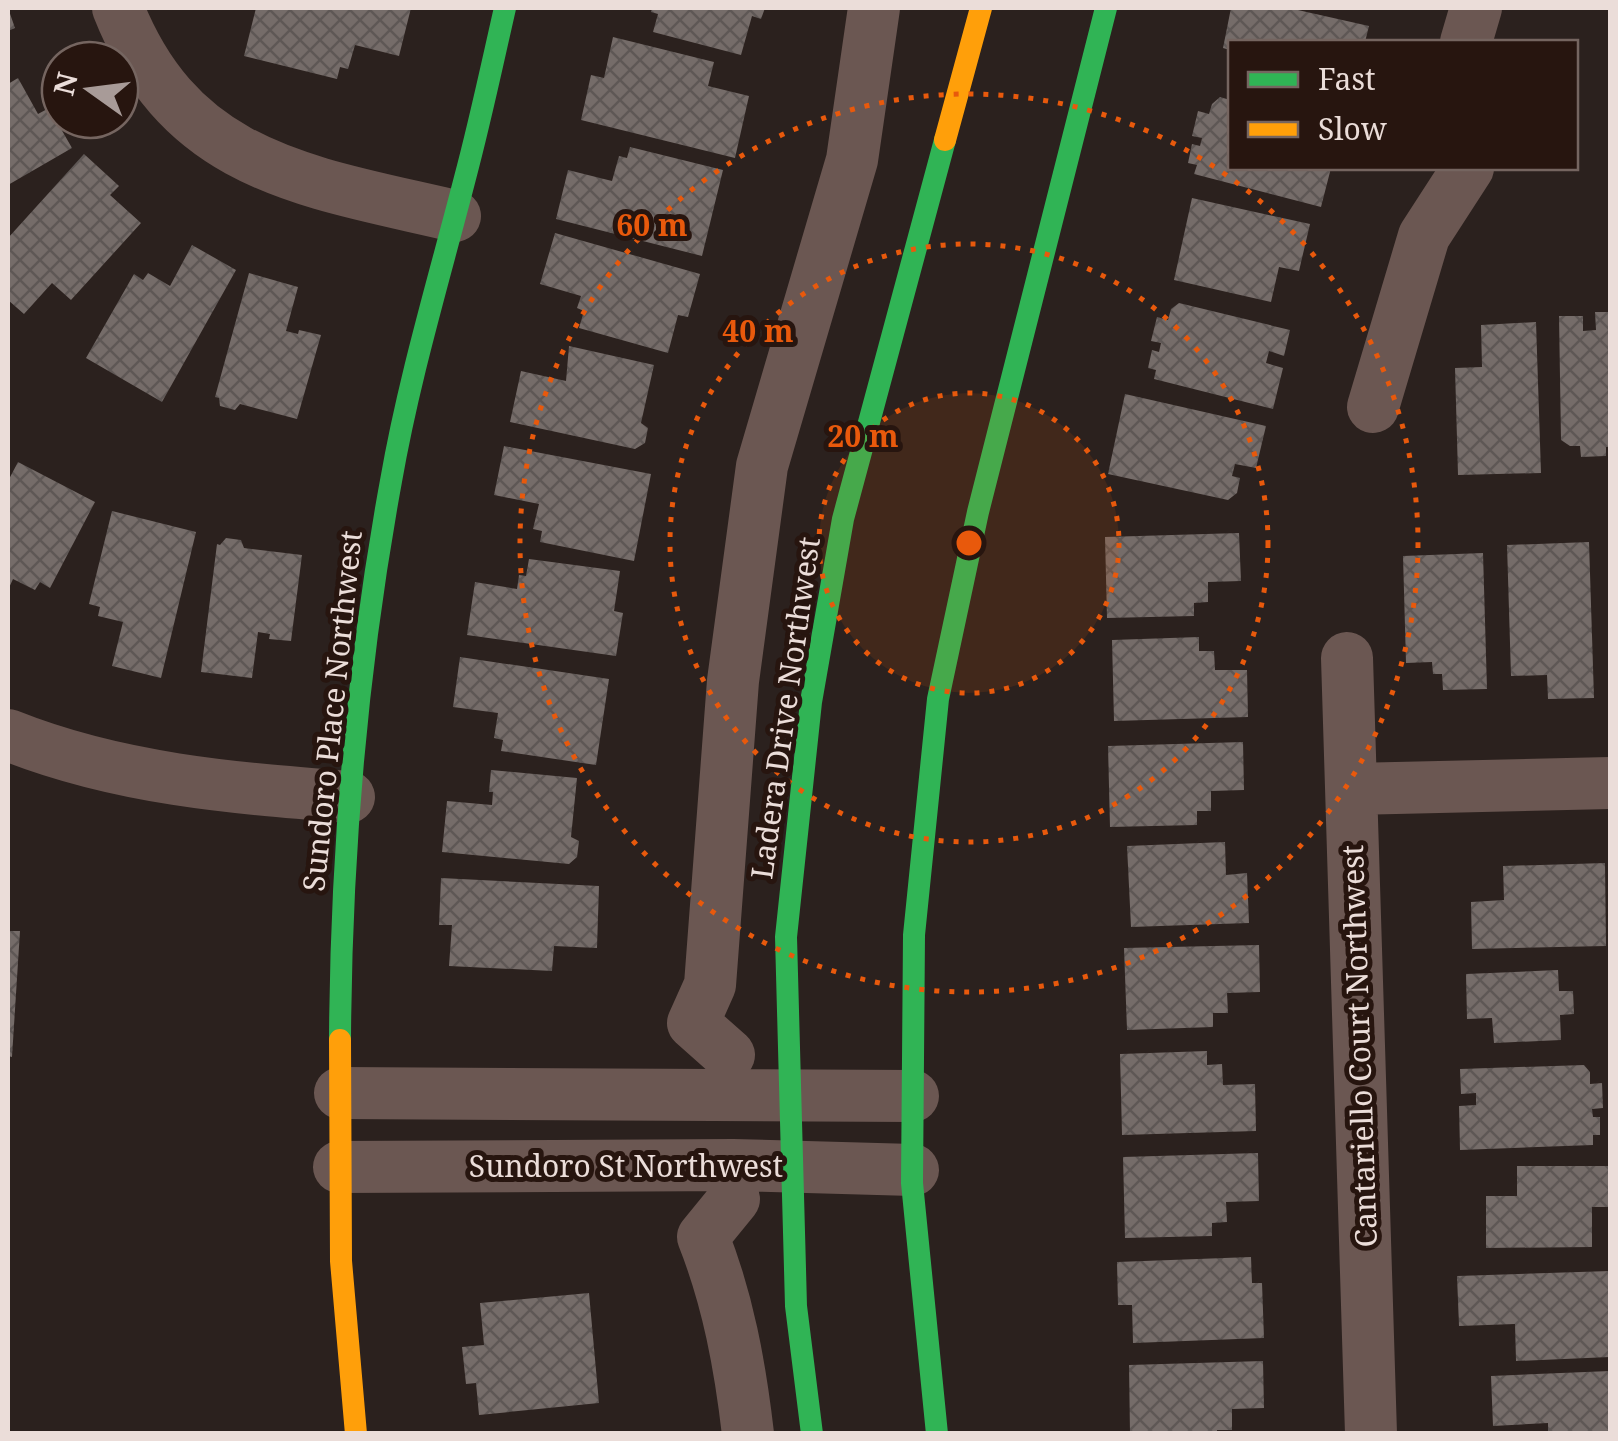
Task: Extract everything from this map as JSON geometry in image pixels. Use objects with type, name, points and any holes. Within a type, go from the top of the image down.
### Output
[{"type":"main road","name":"Sundoro Place Northwest","points":[[356,1434],[339,1167],[341,912],[349,797],[368,616],[391,479],[413,372],[505,8]]},
{"type":"main road","name":"Ladera Drive Northwest","points":[[812,1434],[796,1306],[786,937],[811,702],[843,519],[981,8]]},
{"type":"main road","points":[[937,1434],[913,1170],[914,935],[938,699],[978,512],[1106,8]]},
{"type":"street","points":[[118,8],[146,62],[170,96],[197,124],[233,150],[315,183],[455,216]]},
{"type":"street","points":[[729,1055],[694,1023],[710,985],[732,681],[740,622],[762,466],[852,160],[874,8]]},
{"type":"street","points":[[1467,40],[1476,8]]},
{"type":"street","points":[[1372,408],[1424,236],[1467,170]]},
{"type":"street","name":"Cantariello Court Northwest","points":[[1347,658],[1371,1434]]},
{"type":"street","points":[[8,735],[85,763],[145,775],[222,787],[349,797]]},
{"type":"street","points":[[1352,789],[1610,783]]},
{"type":"street","points":[[340,1094],[914,1096]]},
{"type":"street","name":"Sundoro St Northwest","points":[[339,1167],[913,1170]]},
{"type":"street","points":[[734,1198],[703,1236],[721,1281],[740,1370],[748,1434]]},
{"type":"building","points":[[8,8],[15,28],[8,31]]},
{"type":"building","points":[[256,8],[411,8],[399,56],[355,45],[348,69],[340,67],[337,79],[244,56]]},
{"type":"building","points":[[652,8],[765,8],[761,19],[752,16],[741,55],[653,32],[658,14],[651,12]]},
{"type":"building","points":[[1231,8],[1289,8],[1369,26],[1366,40],[1228,40],[1228,49],[1223,48]]},
{"type":"building","points":[[613,37],[714,62],[708,86],[749,96],[735,158],[581,120],[591,75],[604,78]]},
{"type":"building","points":[[18,78],[40,113],[40,140],[67,140],[72,148],[8,185],[8,84]]},
{"type":"building","points":[[1220,97],[1228,99],[1228,170],[1330,170],[1321,207],[1194,174],[1197,165],[1188,163],[1192,144],[1200,146],[1202,138],[1192,136],[1198,111],[1209,114]]},
{"type":"building","points":[[630,147],[723,170],[702,256],[556,219],[568,170],[612,181],[619,156],[627,158]]},
{"type":"building","points":[[84,154],[119,186],[110,195],[141,223],[71,300],[52,283],[24,314],[8,300],[8,238]]},
{"type":"building","points":[[1192,198],[1310,224],[1299,271],[1279,267],[1271,302],[1174,280]]},
{"type":"building","points":[[555,233],[700,274],[688,317],[678,315],[668,353],[579,328],[584,311],[577,308],[581,296],[540,284]]},
{"type":"building","points":[[192,245],[236,270],[162,402],[86,358],[134,274],[143,280],[148,273],[170,286]]},
{"type":"building","points":[[249,273],[298,287],[286,331],[321,335],[297,419],[240,404],[235,410],[220,406],[219,398],[215,397]]},
{"type":"building","points":[[1179,303],[1290,330],[1284,356],[1269,351],[1266,363],[1283,368],[1273,409],[1154,379],[1156,370],[1148,368],[1152,350],[1159,352],[1161,343],[1151,341],[1157,317],[1168,320],[1171,309]]},
{"type":"building","points":[[1595,312],[1610,312],[1610,447],[1606,447],[1606,456],[1581,457],[1580,446],[1570,446],[1561,440],[1559,316],[1583,316],[1583,331],[1596,330]]},
{"type":"building","points":[[1536,322],[1541,473],[1458,475],[1455,368],[1482,367],[1481,325]]},
{"type":"building","points":[[569,346],[654,365],[641,423],[648,428],[645,443],[635,449],[510,422],[521,371],[566,381]]},
{"type":"building","points":[[1125,394],[1266,426],[1256,468],[1235,464],[1232,476],[1240,478],[1237,493],[1228,500],[1108,474]]},
{"type":"building","points":[[504,446],[651,474],[634,561],[540,542],[542,531],[533,529],[539,504],[494,495]]},
{"type":"building","points":[[18,462],[95,502],[50,588],[40,582],[35,590],[13,579],[8,590],[8,481]]},
{"type":"building","points":[[112,511],[196,532],[161,678],[112,666],[123,622],[98,616],[100,607],[89,604]]},
{"type":"building","points":[[1239,533],[1241,581],[1208,582],[1208,602],[1194,603],[1194,616],[1107,618],[1105,537]]},
{"type":"building","points":[[226,538],[241,540],[244,548],[302,555],[291,641],[269,639],[270,634],[258,632],[252,678],[201,672],[217,544]]},
{"type":"building","points":[[1589,542],[1594,698],[1548,699],[1547,675],[1511,676],[1507,545]]},
{"type":"building","points":[[1483,553],[1487,689],[1443,690],[1442,674],[1433,674],[1432,662],[1406,663],[1403,556]]},
{"type":"building","points":[[529,559],[620,571],[614,611],[623,613],[616,656],[467,635],[475,582],[517,589],[519,575],[526,576]]},
{"type":"building","points":[[1199,637],[1199,651],[1214,651],[1215,670],[1247,670],[1248,717],[1114,721],[1112,640]]},
{"type":"building","points":[[460,657],[609,679],[596,765],[501,751],[503,740],[494,738],[498,713],[453,707]]},
{"type":"building","points":[[1243,742],[1244,790],[1211,791],[1211,811],[1197,811],[1197,825],[1110,827],[1108,746]]},
{"type":"building","points":[[491,770],[577,778],[571,837],[579,841],[577,857],[569,864],[442,852],[447,801],[492,805]]},
{"type":"building","points":[[1225,842],[1226,875],[1247,873],[1249,923],[1131,927],[1127,846]]},
{"type":"building","points":[[1605,863],[1606,946],[1472,949],[1471,902],[1504,900],[1503,866]]},
{"type":"building","points":[[441,878],[599,886],[597,948],[554,946],[552,971],[449,966],[452,925],[439,925]]},
{"type":"building","points":[[8,931],[20,931],[12,1057],[8,1056]]},
{"type":"building","points":[[1259,945],[1260,992],[1227,993],[1228,1013],[1213,1013],[1213,1027],[1127,1030],[1124,948]]},
{"type":"building","points":[[1558,970],[1559,991],[1573,991],[1574,1014],[1560,1015],[1561,1040],[1494,1043],[1492,1018],[1467,1019],[1466,974]]},
{"type":"building","points":[[1207,1051],[1207,1065],[1222,1064],[1223,1085],[1255,1084],[1256,1131],[1122,1135],[1120,1054]]},
{"type":"building","points":[[1584,1065],[1590,1072],[1590,1084],[1602,1083],[1603,1108],[1592,1109],[1593,1117],[1600,1117],[1600,1135],[1593,1135],[1593,1145],[1460,1150],[1459,1106],[1476,1105],[1476,1093],[1461,1094],[1460,1069]]},
{"type":"building","points":[[1258,1153],[1259,1201],[1226,1202],[1227,1222],[1212,1223],[1212,1236],[1125,1238],[1123,1157]]},
{"type":"building","points":[[1517,1166],[1610,1166],[1610,1207],[1592,1207],[1592,1247],[1486,1248],[1486,1196],[1517,1196]]},
{"type":"building","points":[[1251,1257],[1252,1283],[1262,1283],[1264,1338],[1133,1343],[1132,1305],[1118,1305],[1117,1262]]},
{"type":"building","points":[[1610,1271],[1610,1357],[1516,1361],[1515,1324],[1459,1326],[1457,1276]]},
{"type":"building","points":[[589,1293],[599,1403],[479,1415],[476,1383],[466,1384],[462,1347],[484,1345],[480,1303]]},
{"type":"building","points":[[1263,1361],[1264,1408],[1232,1409],[1232,1430],[1217,1430],[1217,1434],[1130,1434],[1129,1365]]},
{"type":"building","points":[[1610,1371],[1610,1434],[1548,1434],[1548,1423],[1493,1426],[1491,1376]]},
{"type":"traffic: fast","points":[[340,1040],[353,759],[379,550],[406,404],[505,8]]},
{"type":"traffic: fast","points":[[937,1434],[912,1183],[914,935],[938,699],[978,512],[1106,8]]},
{"type":"traffic: fast","points":[[812,1434],[796,1306],[786,937],[811,702],[843,519],[945,140]]},
{"type":"traffic: slow","points":[[945,140],[981,8]]},
{"type":"traffic: slow","points":[[340,1040],[341,1261],[356,1434]]}]
